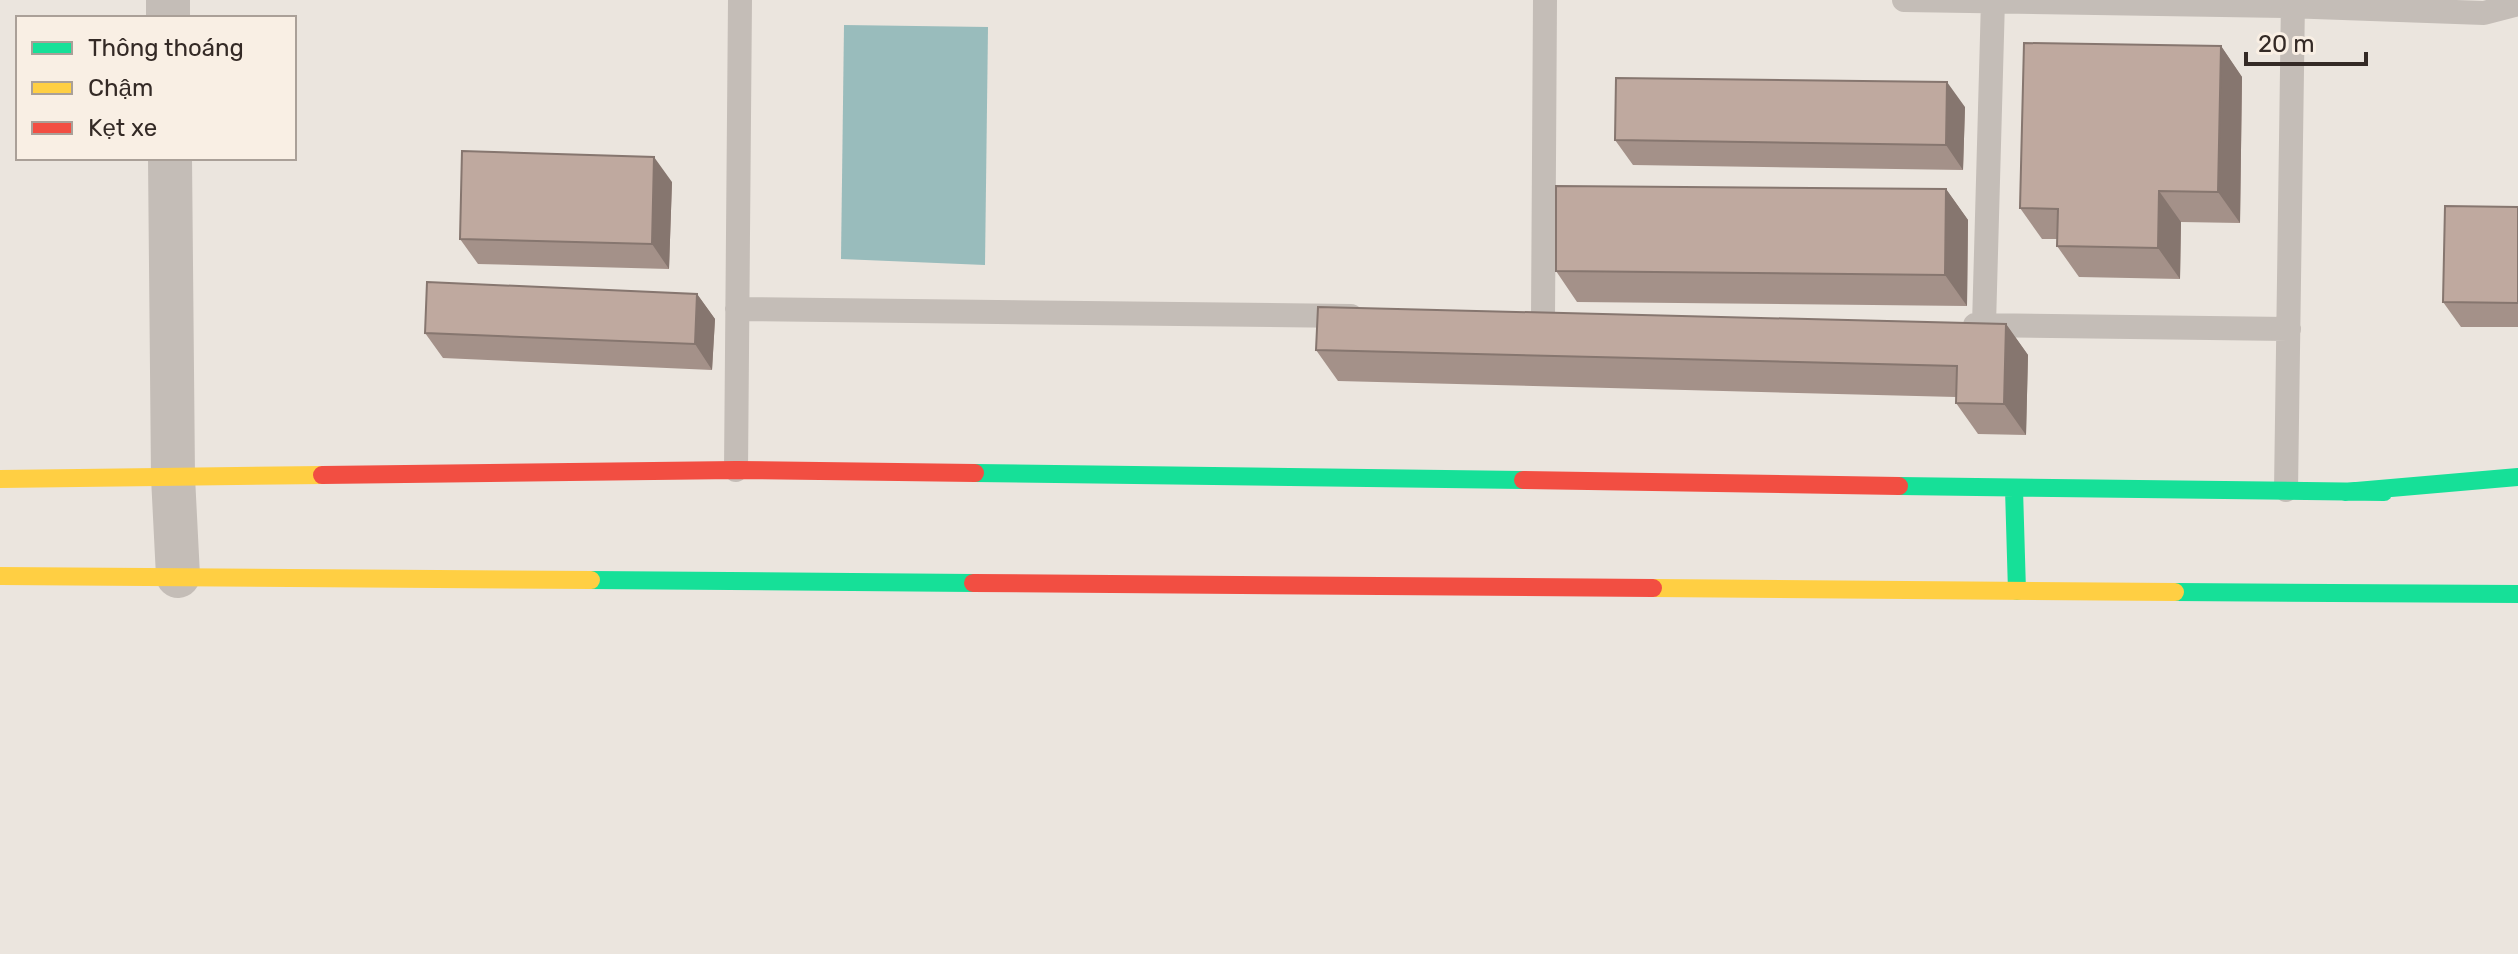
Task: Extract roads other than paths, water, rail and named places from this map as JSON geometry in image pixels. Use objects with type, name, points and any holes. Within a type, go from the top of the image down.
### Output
[{"type":"main road","points":[[0,479],[736,470],[2014,489],[2518,491]]},
{"type":"main road","points":[[2345,492],[2518,477]]},
{"type":"main road","points":[[2014,489],[2017,591]]},
{"type":"main road","points":[[0,576],[2518,594]]},
{"type":"street","points":[[170,160],[173,477],[178,576]]},
{"type":"lane","points":[[736,470],[740,0]]},
{"type":"lane","points":[[1543,318],[1545,0]]},
{"type":"lane","points":[[1904,0],[2293,3],[2484,13],[2518,4]]},
{"type":"lane","points":[[1984,325],[1993,1]]},
{"type":"lane","points":[[2286,490],[2293,3]]},
{"type":"lane","points":[[737,309],[1369,316]]},
{"type":"lane","points":[[1952,324],[2289,329]]},
{"type":"water","points":[[844,25],[988,27],[985,265],[841,259]]}]
